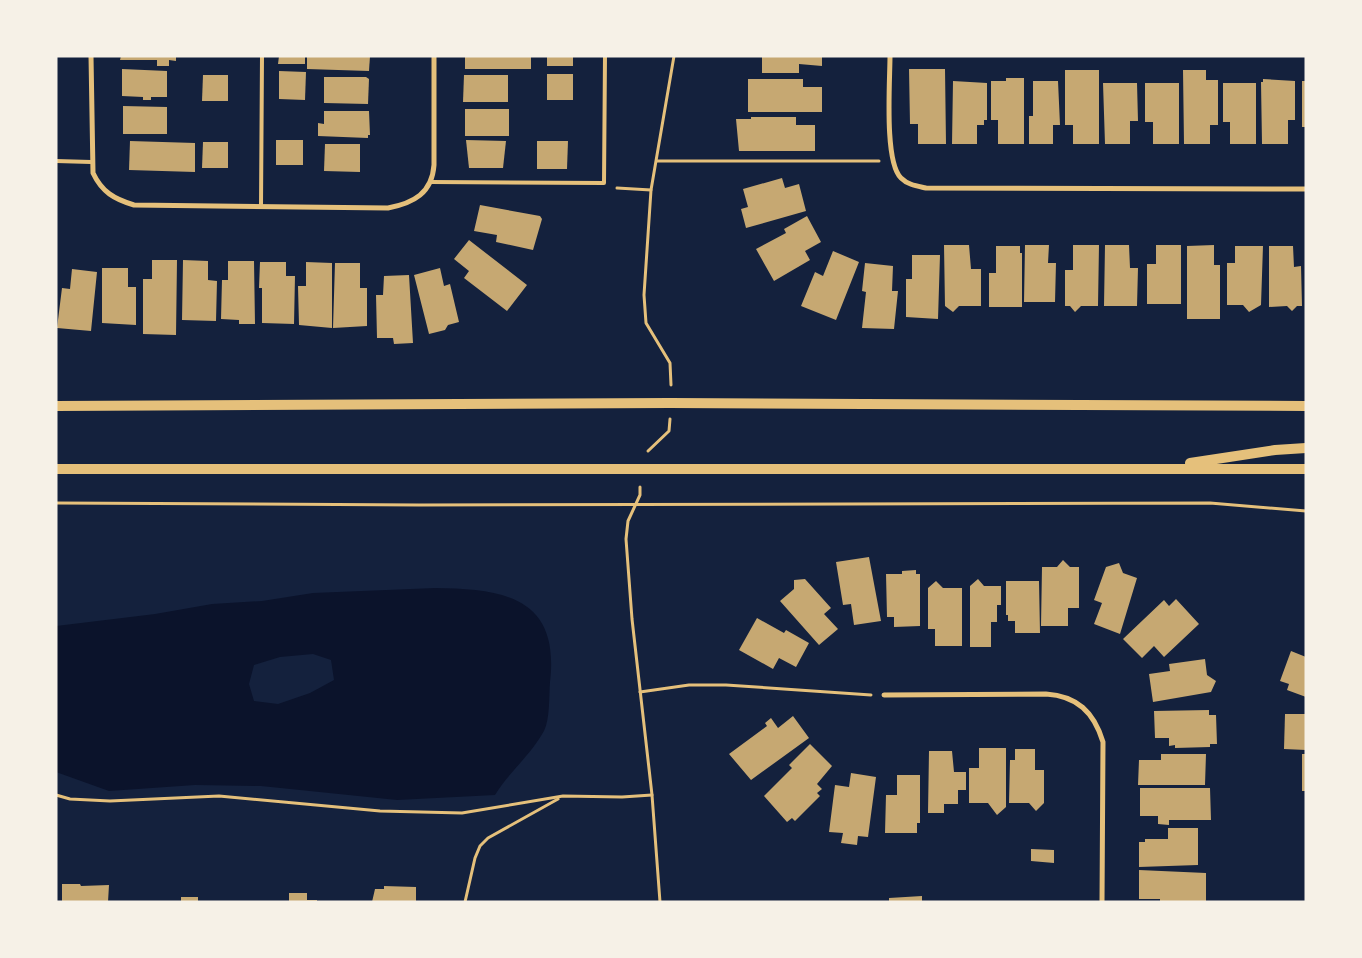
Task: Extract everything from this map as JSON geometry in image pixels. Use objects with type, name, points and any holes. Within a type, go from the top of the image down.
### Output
[{"type":"main road","points":[[56,406],[670,403],[1306,406]]},
{"type":"main road","points":[[1160,468],[1275,450],[1306,448]]},
{"type":"main road","points":[[56,470],[1306,469]]},
{"type":"street","points":[[91,56],[91,162],[93,173],[102,189],[120,201],[134,205],[388,208],[404,205],[425,192],[431,182],[434,165],[434,56]]},
{"type":"street","points":[[890,56],[892,160],[900,177],[914,186],[926,188],[1306,189]]},
{"type":"street","points":[[884,695],[1046,694],[1067,697],[1084,707],[1099,729],[1103,742],[1102,902]]},
{"type":"lane","points":[[262,56],[262,206]]},
{"type":"lane","points":[[431,182],[604,183],[604,56]]},
{"type":"lane","points":[[56,161],[91,162]]},
{"type":"path","points":[[670,392],[670,363],[650,330],[644,312],[646,250],[651,190],[674,56]]},
{"type":"path","points":[[657,161],[892,160]]},
{"type":"path","points":[[604,183],[609,187],[651,190]]},
{"type":"path","points":[[646,453],[669,431],[670,427]]},
{"type":"path","points":[[640,486],[640,495],[628,521],[626,539],[640,692],[652,795],[660,902]]},
{"type":"path","points":[[56,503],[1210,504],[1306,511]]},
{"type":"path","points":[[640,692],[689,685],[726,685],[884,695]]},
{"type":"path","points":[[56,795],[70,799],[110,801],[237,797],[380,811],[462,813],[563,796],[622,797],[652,795]]},
{"type":"path","points":[[466,902],[475,858],[480,846],[488,838],[563,796]]},
{"type":"water","points":[[435,588],[483,591],[504,596],[522,604],[536,615],[546,632],[551,654],[546,726],[538,740],[495,795],[397,800],[261,786],[195,785],[109,791],[56,772],[56,626],[155,614],[212,604],[262,601],[313,593]],"holes":[[[313,654],[331,660],[334,680],[310,693],[278,704],[254,701],[249,684],[254,665],[280,657]]]},
{"type":"building","points":[[121,56],[176,56],[176,61],[169,60],[169,66],[157,66],[157,60],[120,60]]},
{"type":"building","points":[[279,56],[305,56],[305,64],[278,64]]},
{"type":"building","points":[[307,56],[370,56],[369,71],[307,69]]},
{"type":"building","points":[[465,56],[531,56],[531,69],[465,69]]},
{"type":"building","points":[[547,56],[573,56],[573,66],[547,66]]},
{"type":"building","points":[[762,56],[822,56],[822,66],[799,64],[799,73],[762,73]]},
{"type":"building","points":[[122,69],[167,71],[167,97],[151,97],[151,100],[143,100],[143,97],[122,96]]},
{"type":"building","points":[[909,69],[945,69],[946,144],[918,144],[918,124],[910,124]]},
{"type":"building","points":[[1065,70],[1099,70],[1099,144],[1073,144],[1073,125],[1065,125]]},
{"type":"building","points":[[1183,70],[1206,70],[1206,80],[1218,80],[1218,125],[1210,125],[1210,144],[1184,144]]},
{"type":"building","points":[[279,71],[306,72],[305,100],[279,99]]},
{"type":"building","points":[[547,74],[573,74],[573,100],[547,100]]},
{"type":"building","points":[[203,75],[228,75],[228,101],[202,101]]},
{"type":"building","points":[[464,75],[508,75],[508,102],[463,102]]},
{"type":"building","points":[[324,77],[366,77],[369,79],[368,104],[324,103]]},
{"type":"building","points":[[1006,78],[1024,78],[1024,144],[998,144],[998,120],[991,120],[991,81],[1006,81]]},
{"type":"building","points":[[748,79],[803,79],[803,87],[822,87],[822,112],[748,112]]},
{"type":"building","points":[[1263,79],[1295,81],[1295,120],[1288,120],[1288,144],[1262,144],[1261,82],[1263,82]]},
{"type":"building","points":[[953,81],[987,83],[987,120],[984,120],[984,125],[977,125],[977,144],[952,144]]},
{"type":"building","points":[[1033,81],[1058,81],[1060,125],[1053,125],[1053,144],[1029,144],[1029,116],[1033,116]]},
{"type":"building","points":[[1302,81],[1306,81],[1306,127],[1302,127]]},
{"type":"building","points":[[1103,83],[1137,83],[1138,121],[1130,121],[1130,144],[1105,144]]},
{"type":"building","points":[[1145,83],[1179,83],[1179,144],[1153,144],[1153,122],[1145,122]]},
{"type":"building","points":[[1223,83],[1256,83],[1256,144],[1230,144],[1230,122],[1223,122]]},
{"type":"building","points":[[123,106],[167,107],[167,134],[123,134]]},
{"type":"building","points":[[465,109],[509,109],[509,136],[465,136]]},
{"type":"building","points":[[324,111],[369,111],[370,135],[368,135],[368,138],[318,136],[318,123],[324,124]]},
{"type":"building","points":[[751,117],[796,117],[796,125],[815,125],[815,151],[739,151],[736,119],[751,119]]},
{"type":"building","points":[[276,140],[303,140],[303,165],[276,165]]},
{"type":"building","points":[[466,140],[506,141],[503,168],[469,168]]},
{"type":"building","points":[[130,141],[195,143],[195,172],[129,170]]},
{"type":"building","points":[[537,141],[568,141],[567,169],[537,169]]},
{"type":"building","points":[[203,142],[228,142],[228,168],[202,168]]},
{"type":"building","points":[[325,144],[360,144],[360,172],[324,171]]},
{"type":"building","points":[[782,178],[785,188],[799,184],[806,211],[746,228],[741,209],[748,207],[743,189]]},
{"type":"building","points":[[480,205],[540,216],[542,219],[533,250],[496,242],[497,235],[474,231]]},
{"type":"building","points":[[807,216],[821,242],[805,251],[810,260],[774,281],[756,249],[786,233],[784,229]]},
{"type":"building","points":[[469,240],[527,285],[507,311],[464,278],[469,271],[454,259]]},
{"type":"building","points":[[944,245],[969,245],[971,269],[981,269],[981,306],[959,306],[953,312],[945,306]]},
{"type":"building","points":[[1025,245],[1049,245],[1048,263],[1056,263],[1055,302],[1024,302]]},
{"type":"building","points":[[1073,245],[1099,245],[1098,306],[1081,306],[1075,312],[1070,306],[1065,306],[1065,270],[1073,270]]},
{"type":"building","points":[[1105,245],[1129,245],[1130,268],[1138,268],[1137,306],[1104,306]]},
{"type":"building","points":[[1156,245],[1181,245],[1181,304],[1147,304],[1147,264],[1156,264]]},
{"type":"building","points":[[1214,245],[1214,265],[1220,265],[1220,319],[1187,319],[1187,246]]},
{"type":"building","points":[[996,246],[1020,246],[1020,253],[1022,253],[1022,307],[989,307],[989,273],[996,273]]},
{"type":"building","points":[[1235,246],[1263,246],[1261,305],[1249,312],[1243,305],[1227,305],[1227,263],[1235,263]]},
{"type":"building","points":[[1269,246],[1293,246],[1294,267],[1301,266],[1302,306],[1297,306],[1292,311],[1287,306],[1269,307]]},
{"type":"building","points":[[833,251],[859,262],[836,320],[801,306],[815,272],[823,276]]},
{"type":"building","points":[[912,255],[940,255],[938,319],[906,317],[906,279],[912,279]]},
{"type":"building","points":[[152,260],[177,260],[176,335],[143,334],[143,279],[152,279]]},
{"type":"building","points":[[183,260],[208,261],[208,280],[217,281],[216,321],[182,320]]},
{"type":"building","points":[[228,261],[254,261],[255,324],[239,324],[239,320],[221,319],[222,280],[228,280]]},
{"type":"building","points":[[260,262],[286,262],[286,276],[295,276],[294,324],[262,323],[262,288],[259,288]]},
{"type":"building","points":[[306,262],[332,263],[332,328],[299,325],[298,286],[306,286]]},
{"type":"building","points":[[335,263],[360,263],[360,288],[367,288],[367,326],[333,328]]},
{"type":"building","points":[[865,263],[893,266],[892,291],[898,291],[894,329],[862,328],[866,292],[862,291]]},
{"type":"building","points":[[102,268],[128,268],[128,287],[136,287],[136,325],[102,323]]},
{"type":"building","points":[[440,268],[444,286],[450,284],[459,322],[448,325],[445,330],[429,334],[414,275]]},
{"type":"building","points":[[72,269],[97,272],[91,331],[57,328],[62,288],[70,289]]},
{"type":"building","points":[[409,275],[413,343],[394,344],[393,338],[377,338],[376,295],[383,295],[384,276]]},
{"type":"building","points":[[869,557],[881,621],[854,625],[851,604],[843,605],[836,562]]},
{"type":"building","points":[[1063,560],[1070,567],[1079,567],[1079,608],[1068,608],[1068,626],[1041,626],[1042,567],[1057,567]]},
{"type":"building","points":[[1119,563],[1123,573],[1137,578],[1120,634],[1094,624],[1102,603],[1094,600],[1106,567]]},
{"type":"building","points":[[916,570],[916,574],[920,574],[920,626],[894,627],[894,617],[887,617],[886,574],[902,574],[902,571]]},
{"type":"building","points":[[805,579],[831,608],[824,614],[838,629],[819,645],[780,601],[794,589],[794,580]]},
{"type":"building","points":[[978,579],[984,586],[1001,586],[1001,605],[997,605],[997,622],[991,622],[991,647],[970,647],[970,586]]},
{"type":"building","points":[[936,581],[943,588],[962,588],[962,646],[935,646],[935,629],[928,629],[928,588]]},
{"type":"building","points":[[1006,581],[1039,581],[1040,633],[1015,633],[1015,621],[1008,621],[1008,615],[1006,615]]},
{"type":"building","points":[[1176,599],[1199,624],[1164,657],[1154,646],[1142,658],[1123,639],[1164,600],[1169,606]]},
{"type":"building","points":[[757,618],[784,633],[786,630],[809,643],[796,667],[779,658],[773,669],[739,650]]},
{"type":"building","points":[[1291,651],[1306,657],[1306,697],[1287,690],[1289,684],[1280,681]]},
{"type":"building","points":[[1205,659],[1207,675],[1216,681],[1211,692],[1153,702],[1149,674],[1170,671],[1169,664]]},
{"type":"building","points":[[1209,710],[1209,715],[1216,715],[1217,744],[1210,744],[1210,747],[1175,748],[1175,745],[1169,746],[1169,738],[1155,738],[1154,711]]},
{"type":"building","points":[[1285,714],[1306,714],[1306,750],[1284,749]]},
{"type":"building","points":[[793,716],[809,738],[751,780],[729,754],[767,726],[765,723],[771,718],[778,728]]},
{"type":"building","points":[[810,744],[832,766],[817,784],[822,789],[817,793],[820,796],[795,821],[792,818],[787,822],[764,796],[792,768],[789,765]]},
{"type":"building","points":[[979,748],[1006,748],[1006,807],[997,815],[988,803],[969,803],[969,768],[979,768]]},
{"type":"building","points":[[1015,749],[1035,749],[1035,770],[1044,770],[1044,803],[1036,811],[1029,803],[1009,803],[1010,760],[1015,760]]},
{"type":"building","points":[[929,751],[952,751],[954,772],[966,772],[966,790],[958,790],[958,804],[944,804],[944,813],[928,813]]},
{"type":"building","points":[[1161,754],[1206,754],[1205,785],[1138,785],[1139,760],[1161,760]]},
{"type":"building","points":[[1302,754],[1306,754],[1306,791],[1302,791]]},
{"type":"building","points":[[851,773],[876,777],[868,837],[858,836],[857,845],[841,843],[843,833],[829,832],[835,785],[849,787]]},
{"type":"building","points":[[897,775],[920,775],[920,823],[917,823],[917,833],[885,833],[886,795],[897,795]]},
{"type":"building","points":[[1140,788],[1210,788],[1211,820],[1169,820],[1169,825],[1158,824],[1158,816],[1140,816]]},
{"type":"building","points":[[1168,828],[1198,828],[1198,865],[1139,867],[1139,842],[1145,842],[1145,839],[1168,839]]},
{"type":"building","points":[[1031,849],[1054,850],[1054,863],[1031,861]]},
{"type":"building","points":[[1139,870],[1206,873],[1206,902],[1160,902],[1160,899],[1139,899]]},
{"type":"building","points":[[62,884],[80,884],[81,886],[109,885],[108,902],[62,902]]},
{"type":"building","points":[[384,886],[416,887],[416,902],[372,902],[375,889],[384,889]]},
{"type":"building","points":[[289,893],[307,893],[307,900],[317,900],[317,902],[289,902]]},
{"type":"building","points":[[922,896],[922,902],[889,902],[889,898]]},
{"type":"building","points":[[181,897],[198,897],[198,902],[181,902]]}]
